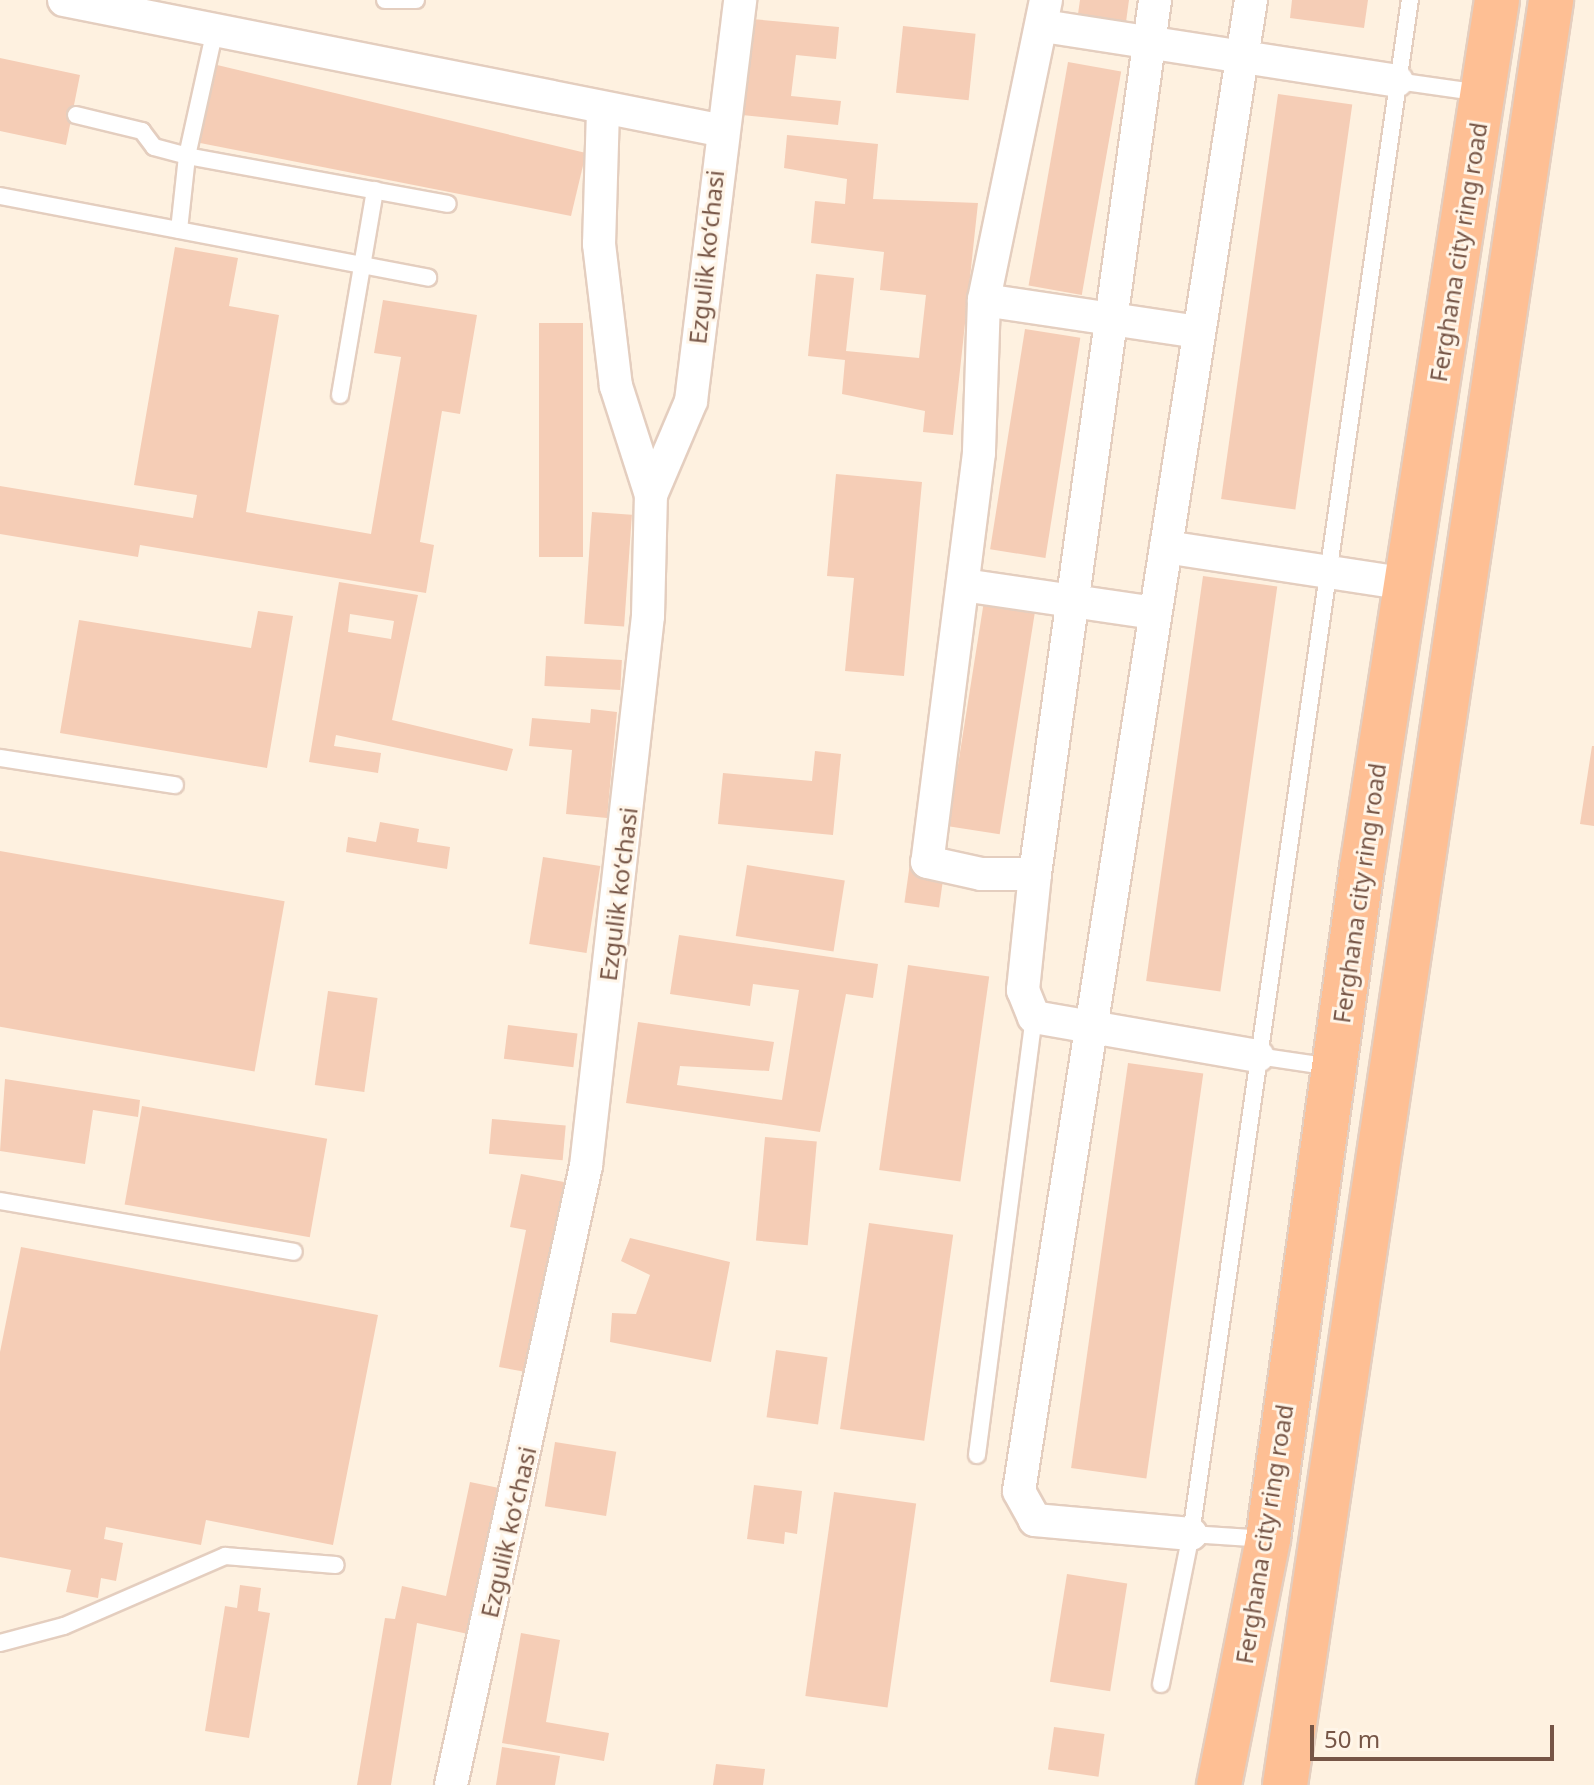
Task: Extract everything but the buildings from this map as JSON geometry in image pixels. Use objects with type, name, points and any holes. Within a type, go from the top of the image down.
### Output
[{"type":"highway","name":"Ferghana city ring road","points":[[1219,1785],[1268,1539],[1334,1067],[1497,0]]},
{"type":"highway","points":[[1285,1785],[1551,0]]},
{"type":"street","points":[[64,0],[603,110],[719,130]]},
{"type":"street","name":"Ezgulik koʻchasi","points":[[451,1785],[586,1166],[648,616],[651,495],[691,401],[719,130],[740,0]]},
{"type":"street","points":[[1155,0],[1070,603],[1023,990],[1034,1017],[1258,1056]]},
{"type":"street","points":[[1191,1534],[1035,1520],[1019,1491],[1086,1028],[1166,547],[1251,0]]},
{"type":"street","points":[[1035,874],[981,874],[927,862],[963,585],[984,300],[1024,83],[1044,13],[1149,43],[1397,81]]},
{"type":"street","points":[[603,110],[599,244],[610,339],[616,386],[651,495]]},
{"type":"street","points":[[984,300],[1109,322],[1198,332]]},
{"type":"street","points":[[1166,547],[1326,569],[1407,584]]},
{"type":"street","points":[[963,585],[1155,613]]},
{"type":"lane","points":[[385,0],[416,0]]},
{"type":"lane","points":[[1161,1684],[1191,1534],[1326,569],[1410,0]]},
{"type":"lane","points":[[179,230],[187,156],[215,30]]},
{"type":"lane","points":[[1397,81],[1483,94]]},
{"type":"lane","points":[[76,115],[142,131],[154,147],[187,156],[448,204]]},
{"type":"lane","points":[[340,395],[375,190]]},
{"type":"lane","points":[[0,196],[428,278]]},
{"type":"lane","points":[[0,758],[175,785]]},
{"type":"lane","points":[[977,1455],[1034,1017]]},
{"type":"lane","points":[[1258,1056],[1334,1067]]},
{"type":"lane","points":[[0,1201],[294,1252]]},
{"type":"lane","points":[[1191,1534],[1268,1539]]},
{"type":"lane","points":[[0,1643],[64,1626],[225,1556],[336,1565]]}]
